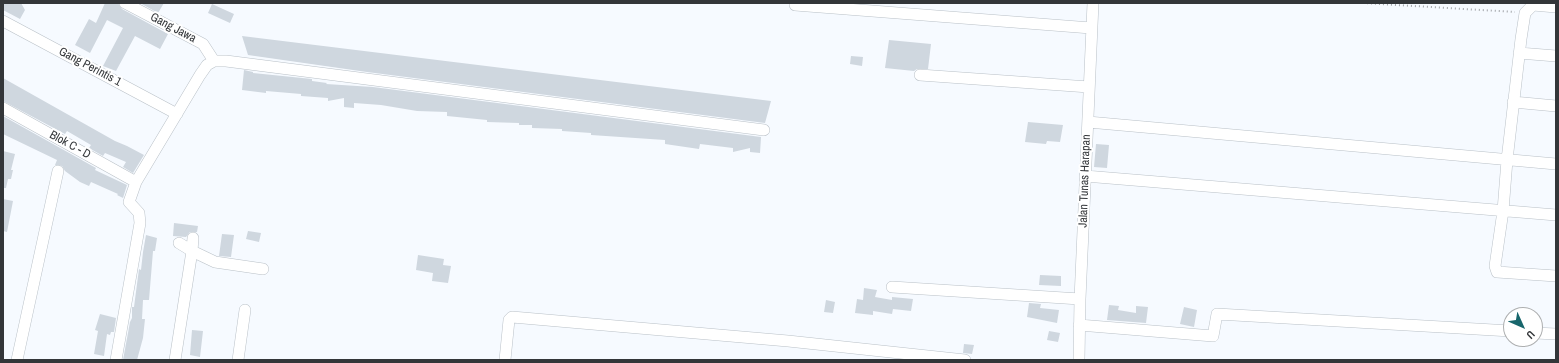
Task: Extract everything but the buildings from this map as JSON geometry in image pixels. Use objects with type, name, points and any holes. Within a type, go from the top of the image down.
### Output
[{"type":"street","name":"Gang Jawa","points":[[125,3],[204,44],[214,61]]},
{"type":"street","name":"Jalan Tunas Harapan","points":[[1079,360],[1080,299],[1093,3]]},
{"type":"street","points":[[796,5],[1091,28]]},
{"type":"street","points":[[1556,7],[1533,5],[1525,12],[1513,102],[1503,211],[1495,269],[1497,272],[1556,276]]},
{"type":"street","name":"Gang Perintis 1","points":[[3,21],[177,114]]},
{"type":"street","points":[[1519,53],[1556,56]]},
{"type":"street","points":[[116,360],[140,223],[139,213],[129,202],[136,182],[200,75],[207,65],[214,61],[226,61],[764,130]]},
{"type":"street","points":[[920,75],[1089,87]]},
{"type":"street","points":[[1513,102],[1556,106]]},
{"type":"street","name":"Blok C - D","points":[[3,108],[136,182]]},
{"type":"street","points":[[1088,122],[1556,164]]},
{"type":"street","points":[[17,360],[58,171]]},
{"type":"street","points":[[1085,176],[1556,215]]},
{"type":"street","points":[[175,360],[193,238]]},
{"type":"street","points":[[179,243],[192,252],[215,262],[263,269]]},
{"type":"street","points":[[892,287],[1080,299]]},
{"type":"street","points":[[238,360],[245,310]]},
{"type":"street","points":[[1080,325],[1213,336],[1217,314],[1503,331]]},
{"type":"street","points":[[505,360],[509,320],[512,317],[788,341],[965,360]]},
{"type":"street","points":[[1543,333],[1556,334]]},
{"type":"path","points":[[1363,3],[1525,12]]}]
